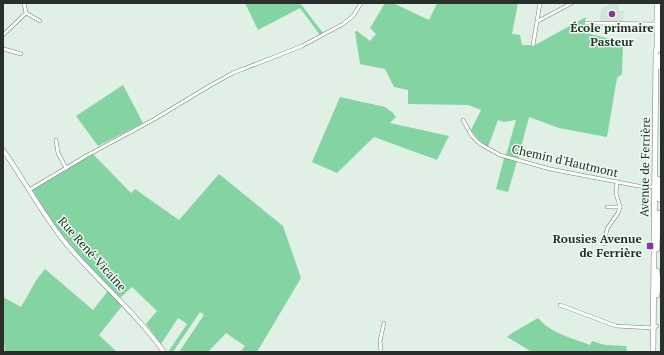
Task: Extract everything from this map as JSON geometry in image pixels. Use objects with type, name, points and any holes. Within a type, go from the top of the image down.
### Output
[{"type":"main road","name":"Avenue de Ferrière","points":[[657,3],[661,46]]},
{"type":"main road","name":"Avenue de Ferrière","points":[[656,352],[657,145],[659,24],[661,3]]},
{"type":"main road","name":"Avenue de Ferrière","points":[[653,352],[655,328]]},
{"type":"street","points":[[24,3],[26,13],[40,21]]},
{"type":"street","points":[[30,190],[233,73],[302,46],[344,24],[353,16],[361,3]]},
{"type":"street","points":[[533,44],[540,3]]},
{"type":"street","points":[[538,21],[572,3]]},
{"type":"street","points":[[3,35],[26,13]]},
{"type":"street","points":[[586,23],[659,24]]},
{"type":"street","points":[[3,49],[22,54]]},
{"type":"street","name":"Chemin d'Hautmont","points":[[463,120],[472,136],[480,144],[500,155],[550,169],[638,186],[657,187]]},
{"type":"street","points":[[56,140],[58,153],[66,168]]},
{"type":"street","name":"Rue René-Vicaine","points":[[3,150],[47,218],[68,246],[123,303],[164,352]]},
{"type":"street","points":[[604,244],[607,229],[618,213],[620,207],[616,193],[617,182]]},
{"type":"street","points":[[607,207],[620,207]]},
{"type":"street","points":[[560,305],[616,326],[655,328]]},
{"type":"street","points":[[381,352],[380,341],[384,323]]},
{"type":"shaded area","name":"École primaire Pasteur","points":[[612,3],[619,3],[619,11],[624,11],[623,22],[600,21],[601,9]]},
{"type":"green space","points":[[245,3],[300,3],[323,33],[320,35],[300,8],[258,30]]},
{"type":"green space","points":[[385,3],[393,3],[429,20],[437,3],[518,3],[512,34],[520,35],[522,45],[535,45],[586,17],[582,32],[623,42],[622,74],[617,78],[607,137],[559,128],[529,117],[518,159],[506,155],[516,120],[504,122],[498,120],[488,147],[479,140],[471,130],[481,110],[468,105],[408,104],[408,90],[394,87],[385,69],[360,64],[355,32],[357,31],[370,41],[376,34],[370,28]]},
{"type":"green space","points":[[123,85],[143,123],[98,146],[76,116]]},
{"type":"green space","points":[[340,97],[385,107],[396,117],[390,123],[449,136],[437,160],[374,137],[337,173],[312,162]]},
{"type":"green space","points":[[93,154],[131,193],[135,189],[179,220],[219,174],[283,226],[301,278],[257,352],[240,352],[245,346],[226,333],[208,352],[179,352],[204,315],[200,312],[173,352],[168,352],[187,324],[178,318],[161,344],[146,324],[157,311],[132,287],[120,298],[83,260],[55,226],[32,190]]},
{"type":"green space","points":[[504,158],[517,161],[508,192],[496,189]]},
{"type":"green space","points":[[45,269],[93,310],[108,291],[122,306],[99,335],[117,352],[5,352],[3,334],[3,297],[21,307],[37,279]]},
{"type":"green space","points":[[538,318],[549,328],[568,337],[590,345],[592,341],[605,345],[626,346],[627,352],[532,352],[507,337]]},
{"type":"place","name":"École primaire Pasteur","points":[[612,14]]},
{"type":"place","name":"Rousies Avenue de Ferrière","points":[[650,246]]}]
